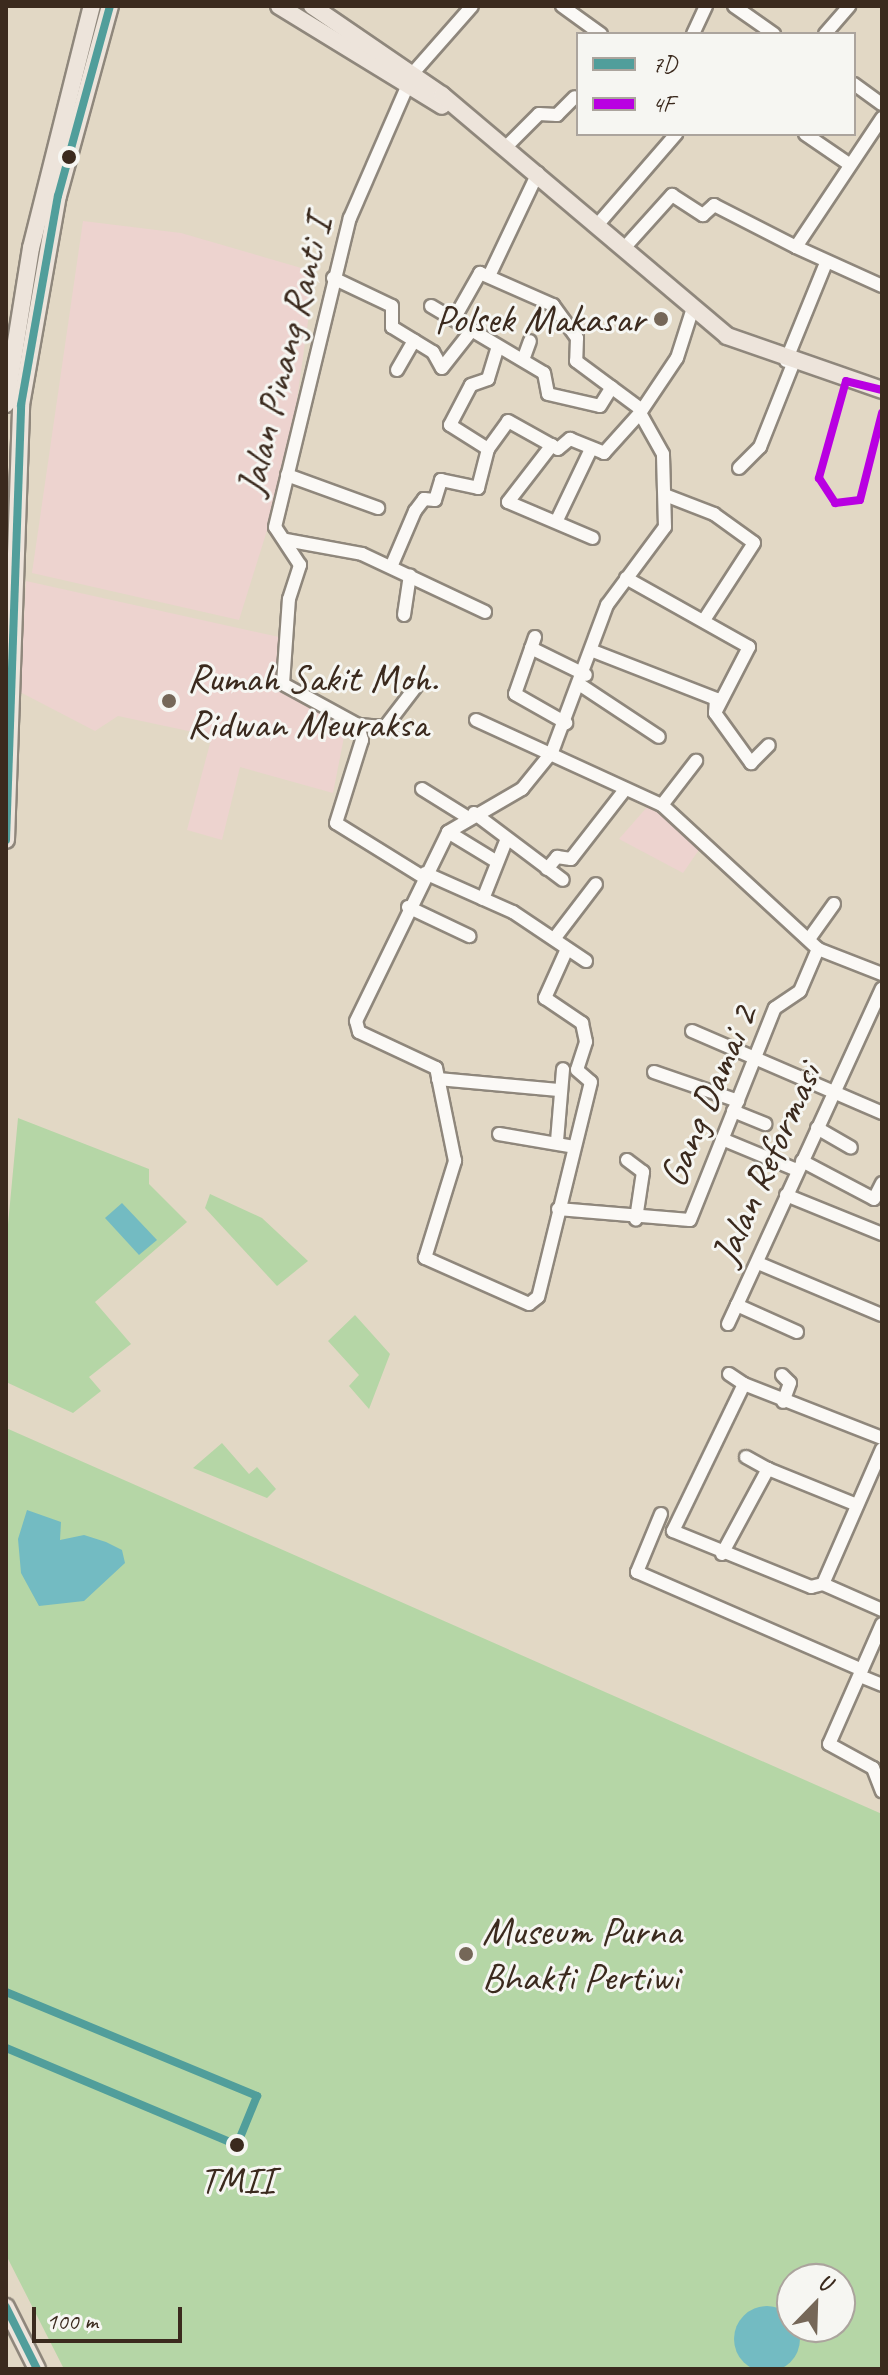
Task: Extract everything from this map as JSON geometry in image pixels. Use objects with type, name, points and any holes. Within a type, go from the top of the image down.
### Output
[{"type":"main road","points":[[6,404],[31,248],[92,6]]},
{"type":"main road","points":[[6,840],[21,405],[58,196],[110,6]]},
{"type":"main road","points":[[280,6],[353,53],[411,80]]},
{"type":"main road","points":[[312,6],[538,173],[727,336],[789,362],[882,390]]},
{"type":"main road","points":[[6,2307],[37,2369]]},
{"type":"street","name":"Jalan Pinang Ranti I","points":[[358,725],[283,684],[289,599],[300,565],[275,527],[350,218],[411,80],[472,6]]},
{"type":"street","points":[[562,6],[598,32]]},
{"type":"street","points":[[695,32],[706,6]]},
{"type":"street","points":[[736,6],[771,32]]},
{"type":"street","points":[[827,32],[849,6]]},
{"type":"street","points":[[856,85],[882,104]]},
{"type":"street","points":[[505,148],[539,114],[557,115],[575,97]]},
{"type":"street","points":[[796,247],[846,162],[882,118]]},
{"type":"street","points":[[599,223],[674,136]]},
{"type":"street","points":[[808,136],[846,162]]},
{"type":"street","points":[[489,276],[538,173]]},
{"type":"street","points":[[626,246],[672,195],[703,215],[714,205],[826,263],[882,286]]},
{"type":"street","points":[[739,468],[760,447],[826,263]]},
{"type":"street","points":[[454,319],[477,274],[489,276],[555,307],[578,339],[576,361],[641,411],[663,454],[665,527],[607,605],[584,680],[552,752],[522,789],[471,815],[448,832],[391,939],[356,1028],[433,1064],[438,1079],[455,1161],[424,1253],[533,1303],[588,1093],[589,1077],[577,1070],[586,1042],[582,1023],[545,998],[567,949]]},
{"type":"street","points":[[333,278],[392,306],[390,325],[414,340],[445,368],[472,330]]},
{"type":"street","points":[[431,306],[497,349],[523,360],[546,375],[548,394],[600,406],[612,387]]},
{"type":"street","points":[[391,567],[423,499],[436,499],[443,479],[477,490],[488,449],[508,421],[562,449],[570,439],[591,449],[613,449],[677,358],[693,308]]},
{"type":"street","points":[[397,370],[414,340]]},
{"type":"street","points":[[523,360],[530,341]]},
{"type":"street","points":[[488,449],[450,425],[471,385],[488,379],[497,349]]},
{"type":"street","points":[[552,445],[508,502],[558,518],[593,538]]},
{"type":"street","points":[[558,518],[591,449]]},
{"type":"street","points":[[287,475],[378,508]]},
{"type":"street","points":[[665,495],[714,514],[754,543],[704,620]]},
{"type":"street","points":[[286,540],[325,544],[391,567],[485,612]]},
{"type":"street","points":[[404,615],[410,575]]},
{"type":"street","points":[[626,578],[704,620],[751,654],[715,713]]},
{"type":"street","points":[[566,723],[516,699],[533,642],[659,737]]},
{"type":"street","points":[[593,651],[716,699],[715,713],[751,763],[769,745]]},
{"type":"street","points":[[418,684],[385,727],[358,725],[362,740],[336,823],[424,875],[483,899],[586,961]]},
{"type":"street","points":[[476,720],[552,752],[624,791],[662,805],[813,944],[882,974]]},
{"type":"street","points":[[662,805],[696,761]]},
{"type":"street","points":[[422,789],[471,815],[563,880]]},
{"type":"street","points":[[547,869],[557,857],[571,859],[624,791]]},
{"type":"street","points":[[448,832],[494,860]]},
{"type":"street","points":[[483,899],[494,860],[506,841]]},
{"type":"street","points":[[554,939],[596,884]]},
{"type":"street","name":"Gang Damai 2","points":[[558,1209],[636,1219],[690,1220],[775,1008],[800,991],[813,944],[834,904]]},
{"type":"street","points":[[408,907],[469,936]]},
{"type":"street","name":"Jalan Reformasi","points":[[797,1332],[737,1305],[882,989]]},
{"type":"street","points":[[692,1031],[753,1062],[882,1113]]},
{"type":"street","points":[[557,1141],[563,1069]]},
{"type":"street","points":[[654,1072],[736,1106],[766,1124]]},
{"type":"street","points":[[438,1079],[559,1090]]},
{"type":"street","points":[[817,1128],[851,1148]]},
{"type":"street","points":[[499,1134],[557,1141],[574,1147]]},
{"type":"street","points":[[722,1139],[800,1166],[874,1199],[882,1183]]},
{"type":"street","points":[[627,1160],[643,1172],[636,1219]]},
{"type":"street","points":[[786,1195],[882,1234]]},
{"type":"street","points":[[758,1263],[882,1315]]},
{"type":"street","points":[[728,1324],[737,1305]]},
{"type":"street","points":[[729,1374],[783,1402],[882,1438]]},
{"type":"street","points":[[782,1375],[790,1383],[783,1402]]},
{"type":"street","points":[[744,1384],[676,1533],[722,1554],[814,1588],[823,1584],[882,1449]]},
{"type":"street","points":[[746,1457],[857,1505]]},
{"type":"street","points":[[722,1554],[768,1469]]},
{"type":"street","points":[[661,1514],[638,1558],[640,1573],[882,1685]]},
{"type":"street","points":[[823,1584],[882,1610]]},
{"type":"street","points":[[882,1624],[829,1744],[873,1768],[882,1791]]},
{"type":"shaded area","points":[[83,221],[181,233],[315,272],[288,463],[239,620],[32,573]]},
{"type":"shaded area","name":"Rumah Sakit Moh. Ridwan Meuraksa","points":[[26,581],[279,637],[275,686],[346,727],[333,793],[240,767],[222,840],[187,830],[212,736],[118,716],[95,731],[20,692]]},
{"type":"shaded area","points":[[648,806],[705,841],[683,873],[619,839]]},
{"type":"green space","points":[[18,1118],[149,1169],[149,1184],[187,1222],[95,1302],[131,1344],[89,1377],[101,1391],[73,1413],[6,1382],[6,1246]]},
{"type":"green space","points":[[210,1194],[262,1218],[308,1261],[277,1286],[205,1208]]},
{"type":"green space","points":[[355,1315],[390,1354],[369,1409],[349,1386],[359,1375],[328,1341]]},
{"type":"green space","points":[[6,1428],[882,1814],[882,2369],[64,2369],[6,2255]]},
{"type":"green space","points":[[222,1443],[249,1474],[257,1467],[276,1489],[267,1498],[193,1468]]},
{"type":"water","points":[[122,1203],[157,1240],[139,1255],[105,1218]]},
{"type":"water","points":[[27,1510],[61,1522],[60,1540],[84,1535],[106,1542],[122,1550],[125,1563],[84,1601],[39,1606],[21,1573],[18,1539]]},
{"type":"water","points":[[776,2308],[776,2343],[799,2343],[790,2362],[780,2369],[767,2372],[754,2369],[744,2362],[737,2352],[734,2339],[737,2326],[744,2316],[754,2309]]},
{"type":"transit line","name":"7D","points":[[6,840],[21,405],[58,196],[110,6]]},
{"type":"transit line","name":"4F","points":[[882,390],[846,381],[819,478],[835,503],[860,500],[882,413]]},
{"type":"transit line","name":"7D","points":[[6,1992],[257,2096],[237,2145],[6,2048]]},
{"type":"transit line","name":"7D","points":[[6,2307],[37,2369]]},
{"type":"place","name":"Polsek Makasar","points":[[661,319]]},
{"type":"place","name":"Rumah Sakit Moh. Ridwan Meuraksa","points":[[169,701]]},
{"type":"place","name":"Museum Purna Bhakti Pertiwi","points":[[466,1954]]},
{"type":"place","name":"TMII","points":[[237,2145]]}]
